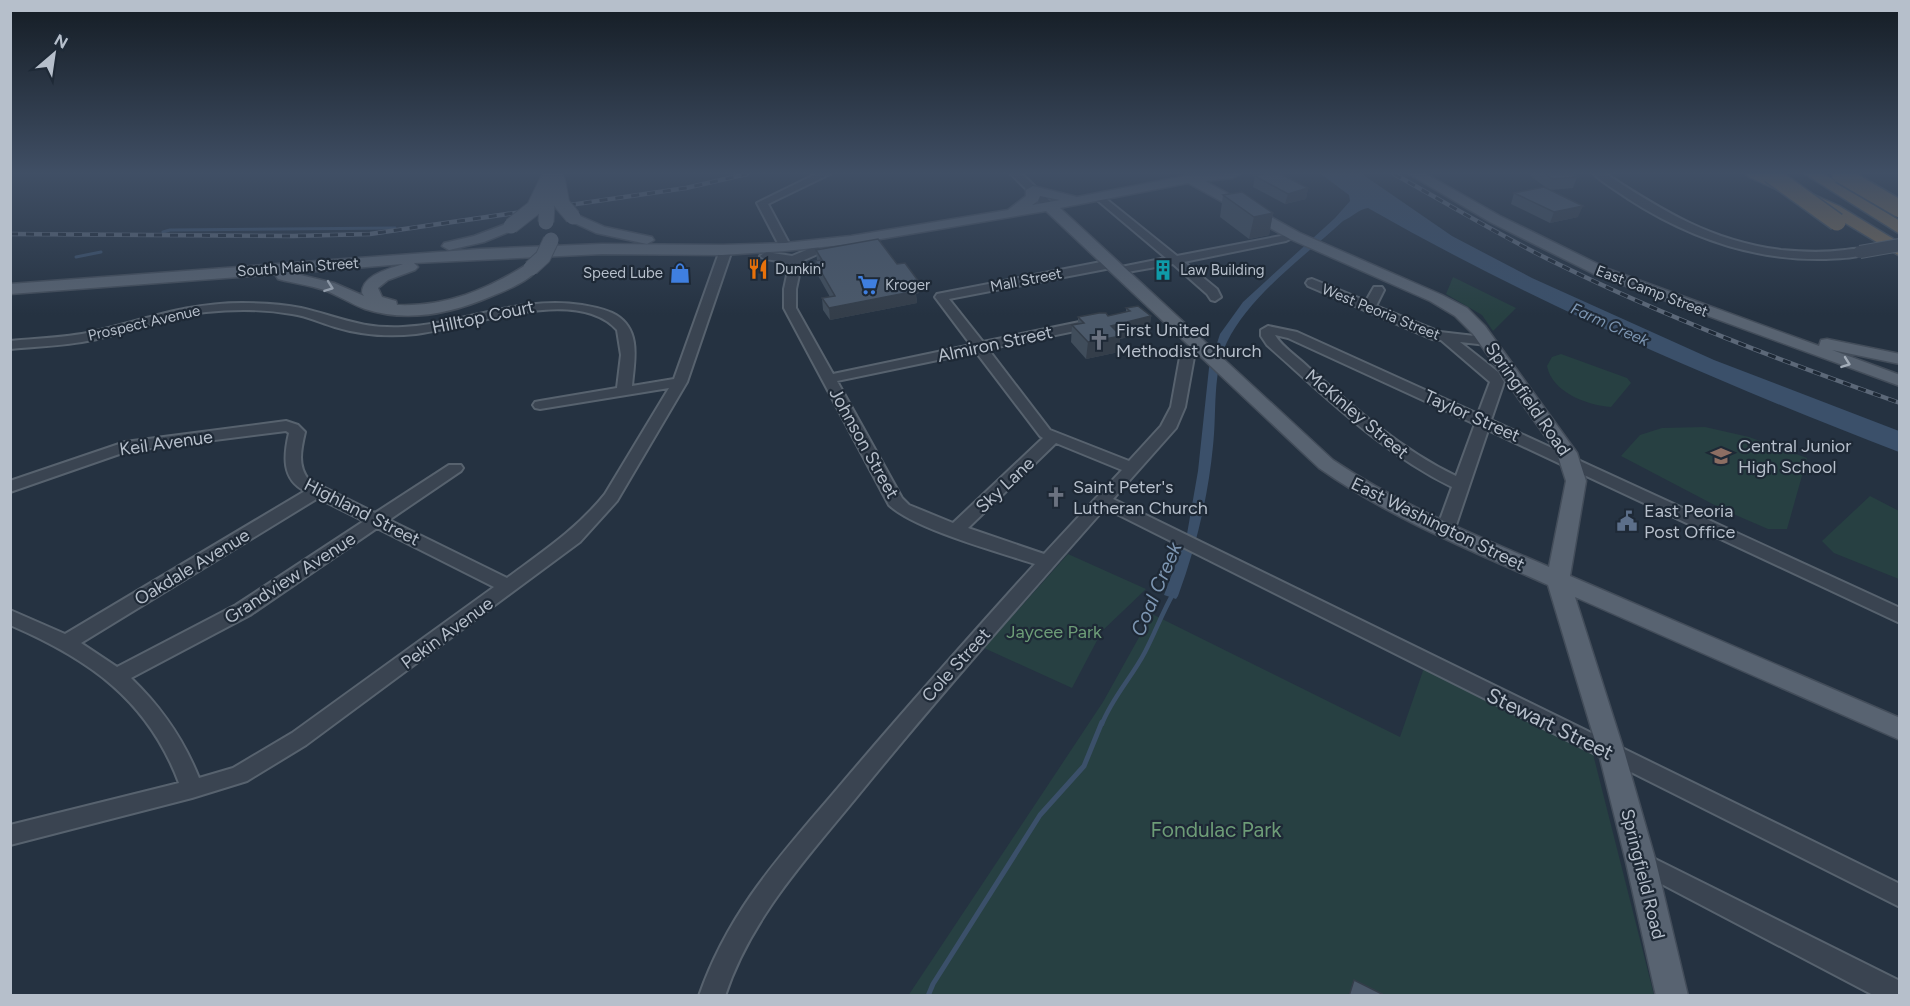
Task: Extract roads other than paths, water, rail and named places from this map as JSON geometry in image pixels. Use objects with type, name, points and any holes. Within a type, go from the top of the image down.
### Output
[{"type":"highway","points":[[1835,221],[1898,259]]},
{"type":"highway","points":[[1849,221],[1898,259]]},
{"type":"highway","points":[[1866,221],[1899,243]]},
{"type":"main road","points":[[290,268],[335,258],[456,244],[479,239],[511,226],[517,221]]},
{"type":"main road","points":[[251,271],[319,283],[377,307],[412,310],[434,308],[475,297],[510,282],[546,252],[549,221]]},
{"type":"main road","points":[[580,221],[621,235],[719,251]]},
{"type":"main road","name":"South Main Street","points":[[10,289],[456,256],[585,251],[602,254],[719,251],[785,247],[851,240],[966,221]]},
{"type":"main road","points":[[1058,221],[1068,224]]},
{"type":"main road","name":"East Washington Street","points":[[1065,221],[1346,480],[1445,531],[1899,729]]},
{"type":"main road","name":"Springfield Road","points":[[1271,221],[1313,244],[1449,304],[1467,316],[1487,340],[1557,438],[1571,462],[1575,474],[1575,488],[1558,580],[1612,754],[1641,862],[1672,996]]},
{"type":"main road","name":"East Camp Street","points":[[1499,221],[1595,269],[1675,301],[1899,381]]},
{"type":"main road","name":"East Camp Street","points":[[1522,221],[1593,261],[1659,290],[1777,330],[1899,359]]},
{"type":"main road","name":"South Main Street","points":[[719,251],[766,256],[816,250],[851,240]]},
{"type":"main road","points":[[456,256],[391,272],[372,285],[370,293],[376,300],[391,304],[407,306],[438,303],[492,287],[527,268]]},
{"type":"street","points":[[771,221],[785,247]]},
{"type":"street","points":[[1125,221],[1214,292],[1215,297]]},
{"type":"street","points":[[1675,221],[1715,238],[1788,254],[1832,256],[1899,243]]},
{"type":"street","name":"Mall Street","points":[[979,347],[941,297],[1115,267],[1175,260],[1286,238]]},
{"type":"street","points":[[794,268],[797,258],[816,250]]},
{"type":"street","name":"Pekin Avenue","points":[[10,836],[239,775],[284,750],[574,538],[598,514],[680,382],[693,350],[719,251]]},
{"type":"street","points":[[766,256],[789,258],[794,268]]},
{"type":"street","name":"Johnson Street","points":[[794,268],[790,308],[895,501],[915,515],[1048,562]]},
{"type":"street","name":"West Peoria Street","points":[[1312,283],[1447,339],[1487,340]]},
{"type":"street","points":[[1369,307],[1378,290]]},
{"type":"street","name":"Hilltop Court","points":[[418,330],[533,305],[564,306],[595,312],[616,321],[627,338],[629,353],[624,391]]},
{"type":"street","name":"Prospect Avenue","points":[[10,345],[84,337],[182,312],[215,308],[284,309],[356,328],[390,331],[418,330]]},
{"type":"street","points":[[1140,314],[1162,309]]},
{"type":"street","name":"Almiron Street","points":[[828,379],[1106,321]]},
{"type":"street","name":"Taylor Street","points":[[1270,330],[1292,335],[1483,421],[1899,616]]},
{"type":"street","name":"McKinley Street","points":[[1270,330],[1267,332],[1272,342],[1393,446],[1423,468],[1461,485]]},
{"type":"street","points":[[1445,531],[1496,387],[1495,379],[1447,339]]},
{"type":"street","points":[[979,347],[1041,428],[1052,438],[1132,468]]},
{"type":"street","name":"Cole Street","points":[[712,996],[723,963],[744,924],[790,862],[907,719],[1174,421],[1190,352],[1213,356]]},
{"type":"street","points":[[540,405],[680,382]]},
{"type":"street","name":"Keil Avenue","points":[[10,487],[125,447],[239,434],[275,426],[290,427]]},
{"type":"street","name":"Highland Street","points":[[290,427],[297,432],[293,452],[293,470],[299,480],[316,492],[377,520],[509,587]]},
{"type":"street","name":"Sky Lane","points":[[956,530],[1052,438]]},
{"type":"street","name":"Grandview Avenue","points":[[117,676],[232,616],[455,468]]},
{"type":"street","name":"Oakdale Avenue","points":[[67,642],[316,492]]},
{"type":"street","name":"Stewart Street","points":[[1104,501],[1899,896]]},
{"type":"street","points":[[10,617],[67,642],[117,676],[142,698],[183,759],[192,789]]},
{"type":"street","points":[[1641,862],[1899,994]]},
{"type":"water","name":"Farm Creek","points":[[1332,221],[1343,221],[1264,292],[1249,308],[1227,342],[1217,379],[1208,484],[1190,559],[1176,599],[1164,595],[1187,534],[1198,471],[1209,368],[1220,334],[1243,302]]},
{"type":"water","name":"Farm Creek","points":[[1392,221],[1430,221],[1452,236],[1532,278],[1714,360],[1899,431],[1899,452],[1696,370],[1563,309]]},
{"type":"waterway","points":[[163,232],[170,230],[395,228]]},
{"type":"waterway","points":[[76,257],[101,252]]},
{"type":"waterway","name":"Coal Creek","points":[[1102,724],[1111,705],[1145,652],[1173,594]]},
{"type":"waterway","name":"Coal Creek","points":[[928,996],[933,984],[1040,815],[1084,766],[1102,722]]},
{"type":"railway","points":[[10,234],[293,236],[370,234],[460,221]]},
{"type":"railway","points":[[1477,221],[1558,264],[1642,303],[1813,372],[1900,403]]},
{"type":"place","name":"Dunkin'","points":[[758,269]]},
{"type":"place","name":"Law Building","points":[[1163,270]]},
{"type":"place","name":"Speed Lube","points":[[680,273]]},
{"type":"place","name":"Kroger","points":[[868,285]]},
{"type":"place","name":"First United Methodist Church","points":[[1099,340]]},
{"type":"place","name":"Central Junior High School","points":[[1721,456]]},
{"type":"place","name":"Saint Peter's Lutheran Church","points":[[1056,497]]},
{"type":"place","name":"East Peoria Post Office","points":[[1627,521]]},
{"type":"park label","name":"Jaycee Park","points":[[1054,632]]},
{"type":"park label","name":"Fondulac Park","points":[[1216,830]]}]
